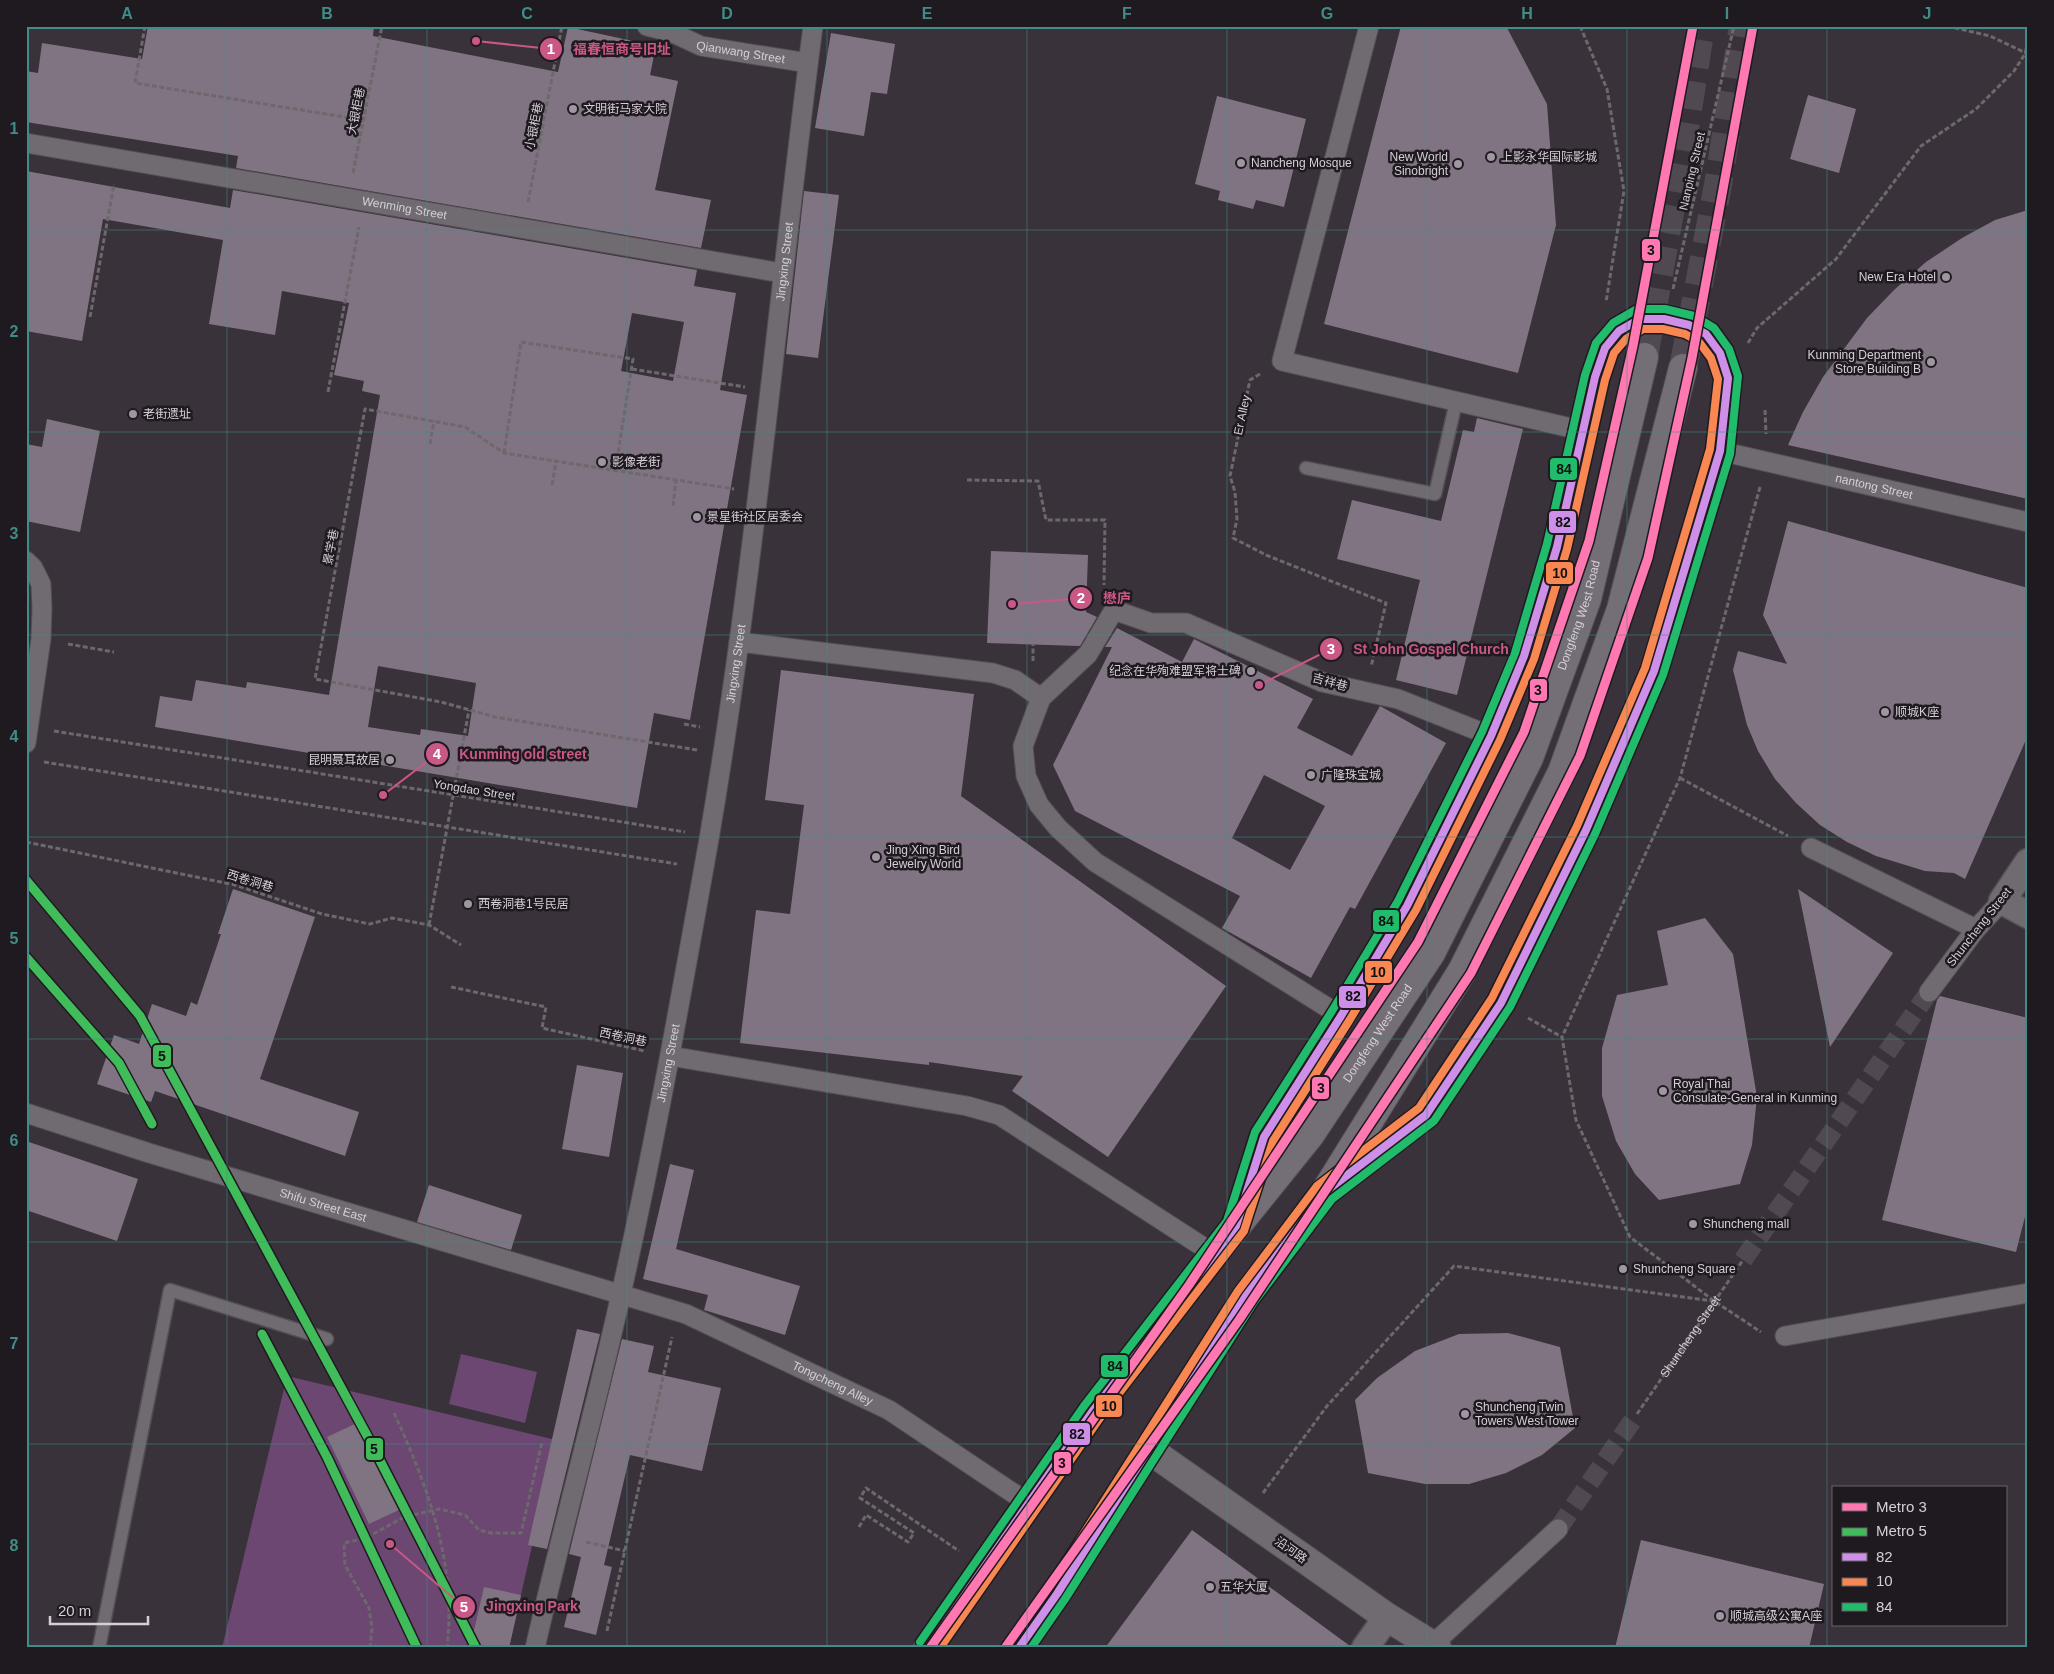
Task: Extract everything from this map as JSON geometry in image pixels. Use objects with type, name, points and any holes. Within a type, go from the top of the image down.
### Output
[{"type":"main road","points":[[1236,1226],[1264,1137],[1406,906],[1491,736],[1524,656],[1557,547],[1595,377],[1605,348],[1619,331],[1640,319],[1664,319],[1690,325],[1706,334],[1720,353],[1728,378],[1720,451],[1654,671],[1586,830],[1500,1003],[1426,1115],[1325,1192]]},
{"type":"main road","name":"Dongfeng West Road","points":[[928,1648],[1092,1412],[1236,1226],[1310,1135],[1430,953],[1529,758],[1587,599],[1644,357]]},
{"type":"main road","points":[[1019,1648],[1057,1594],[1246,1296],[1325,1192],[1462,971],[1562,772],[1621,609],[1683,368]]},
{"type":"street","name":"Qianwang Street","points":[[647,26],[671,32],[701,46],[808,63]]},
{"type":"street","name":"Jingxing Street","points":[[535,1648],[621,1295],[670,1056],[709,837],[739,642],[813,26]]},
{"type":"street","points":[[1369,26],[1282,361],[1584,430]]},
{"type":"street","name":"Wenming Street","points":[[26,143],[782,273]]},
{"type":"street","name":"nantong Street","points":[[1720,451],[2028,522]]},
{"type":"street","points":[[26,561],[33,568],[41,584],[41,639],[28,735]]},
{"type":"street","points":[[1114,610],[1088,654],[1041,698],[1024,746],[1026,776],[1039,805],[1058,828],[1095,862],[1340,1016]]},
{"type":"street","name":"吉祥巷","points":[[1114,610],[1151,623],[1186,623],[1322,682],[1398,699],[1491,736]]},
{"type":"street","points":[[739,642],[993,673],[1015,680],[1041,698]]},
{"type":"street","points":[[1811,848],[1976,929]]},
{"type":"street","name":"Shuncheng Street","points":[[1929,992],[1976,929],[2002,901],[2028,862]]},
{"type":"street","points":[[2002,901],[2028,915]]},
{"type":"street","points":[[670,1056],[967,1106],[1000,1115],[1214,1254]]},
{"type":"street","name":"Shifu Street East","points":[[26,1113],[149,1153],[621,1295]]},
{"type":"street","points":[[1784,1336],[2028,1293]]},
{"type":"street","name":"Tongcheng Alley","points":[[621,1295],[678,1311],[889,1410],[1028,1504]]},
{"type":"street","name":"沿河路","points":[[1148,1449],[1387,1617],[1435,1646]]},
{"type":"street","points":[[1435,1646],[1558,1529]]},
{"type":"street","points":[[1365,1648],[1387,1617]]},
{"type":"lane","points":[[1306,468],[1435,494],[1456,402]]},
{"type":"lane","points":[[99,1648],[170,1290],[327,1339]]},
{"type":"path","points":[[145,26],[135,83],[363,120]]},
{"type":"path","name":"大银柜巷","points":[[328,392],[356,200],[363,120],[382,26]]},
{"type":"path","name":"小银柜巷","points":[[522,229],[562,26]]},
{"type":"path","points":[[1580,26],[1607,89],[1624,191],[1604,311]]},
{"type":"path","name":"Nanping Street","points":[[1664,319],[1679,270],[1734,26]]},
{"type":"path","points":[[1947,26],[1990,36],[2026,54]]},
{"type":"path","points":[[1728,378],[1757,328],[1836,259],[1922,146],[1976,109],[2014,71],[2026,54],[2028,41]]},
{"type":"path","points":[[90,317],[118,159]]},
{"type":"path","points":[[504,453],[522,342],[633,359],[615,472]]},
{"type":"path","name":"Er Alley","points":[[1282,361],[1250,380],[1230,476],[1235,492],[1237,519],[1233,538],[1266,555],[1386,602],[1365,691]]},
{"type":"path","points":[[632,369],[769,391]]},
{"type":"path","name":"景学巷","points":[[722,754],[495,717],[441,702],[315,678],[365,409],[464,427],[504,453],[615,472],[758,492]]},
{"type":"path","points":[[1765,410],[1768,461],[1680,778],[1562,1037],[1576,1120],[1630,1237],[1714,1302],[1772,1339],[1784,1336]]},
{"type":"path","points":[[430,444],[434,421]]},
{"type":"path","points":[[552,485],[556,462]]},
{"type":"path","points":[[673,506],[676,480]]},
{"type":"path","points":[[967,480],[1038,481],[1046,520],[1105,520],[1103,593],[1114,610]]},
{"type":"path","points":[[41,639],[114,652]]},
{"type":"path","points":[[429,925],[469,710]]},
{"type":"path","name":"Yongdao Street","points":[[28,735],[453,795],[709,837]]},
{"type":"path","points":[[40,761],[703,868]]},
{"type":"path","points":[[1680,778],[1811,848]]},
{"type":"path","name":"西卷洞巷","points":[[26,842],[224,882],[322,914],[370,924],[392,918],[429,925],[461,945]]},
{"type":"path","points":[[224,882],[225,878]]},
{"type":"path","points":[[301,907],[304,901]]},
{"type":"path","name":"西卷洞巷","points":[[451,987],[546,1007],[542,1028],[670,1056]]},
{"type":"path","points":[[1500,1003],[1562,1037]]},
{"type":"path","name":"Shuncheng Street","points":[[1637,1414],[1743,1260]]},
{"type":"path","points":[[1246,1518],[1327,1406],[1454,1266],[1714,1302]]},
{"type":"path","points":[[607,1631],[678,1311]]},
{"type":"path","points":[[394,1412],[415,1458],[434,1511],[447,1576],[450,1623],[447,1648]]},
{"type":"path","points":[[370,1648],[372,1628],[369,1608],[345,1565],[344,1543],[366,1538],[404,1517],[440,1508],[465,1515],[479,1530],[491,1533],[521,1533],[542,1442]]},
{"type":"path","points":[[859,1527],[866,1515],[908,1542],[914,1533],[860,1498],[866,1488],[984,1568]]},
{"type":"path","points":[[580,1540],[624,1551]]},
{"type":"shaded area","points":[[461,1354],[537,1372],[525,1423],[449,1404]]},
{"type":"shaded area","points":[[287,1376],[556,1440],[509,1648],[222,1648]]},
{"type":"building","points":[[148,26],[374,26],[373,36],[558,72],[568,27],[656,46],[650,75],[678,81],[655,190],[711,200],[701,248],[236,168],[238,156],[26,122],[26,71],[38,73],[42,43],[142,59]]},
{"type":"building","name":"New World Sinobright","points":[[1401,26],[1506,26],[1547,104],[1556,225],[1518,373],[1324,324]]},
{"type":"building","points":[[831,33],[895,44],[887,94],[871,92],[864,136],[815,128]]},
{"type":"building","points":[[1808,95],[1856,109],[1839,173],[1790,159]]},
{"type":"building","points":[[1217,96],[1306,119],[1284,207],[1256,200],[1253,209],[1218,200],[1220,191],[1195,184]]},
{"type":"building","points":[[26,171],[230,208],[233,190],[697,270],[694,286],[736,293],[720,390],[747,395],[690,720],[654,713],[637,808],[155,727],[160,696],[192,701],[196,680],[246,688],[247,682],[329,695],[380,395],[362,391],[364,381],[334,375],[349,303],[282,291],[275,335],[209,324],[223,240],[103,219],[82,341],[26,331]],"holes":[[[632,313],[684,322],[673,381],[621,371]],[[378,666],[476,683],[468,736],[421,729],[420,735],[368,727]]]},
{"type":"building","points":[[804,191],[839,195],[818,358],[786,354]]},
{"type":"building","name":"Kunming Department Store Building B","points":[[2028,210],[2028,499],[1788,445],[1803,412],[1823,377],[1867,318],[1894,290],[1926,262],[1962,238],[1995,220]]},
{"type":"building","points":[[1477,418],[1523,429],[1457,695],[1396,680],[1420,580],[1337,559],[1352,500],[1441,521],[1463,430],[1474,432]]},
{"type":"building","points":[[47,419],[100,431],[80,532],[26,521],[26,444],[42,447]]},
{"type":"building","name":"顺城K座","points":[[1788,521],[2028,588],[2028,735],[1965,879],[1954,873],[1925,871],[1876,856],[1847,842],[1820,825],[1796,803],[1775,779],[1758,751],[1747,725],[1733,670],[1738,651],[1787,664],[1763,615]]},
{"type":"building","points":[[991,551],[1088,555],[1086,612],[1097,617],[1080,646],[987,643]]},
{"type":"building","points":[[1117,628],[1182,662],[1194,639],[1313,699],[1297,728],[1352,756],[1380,706],[1446,743],[1355,909],[1350,907],[1311,978],[1222,928],[1240,896],[1075,811],[1053,765],[1112,647],[1105,647]],"holes":[[[1264,775],[1325,806],[1290,870],[1232,838]]]},
{"type":"building","points":[[781,670],[974,694],[961,796],[1226,986],[1108,1157],[1012,1091],[1023,1076],[929,1062],[929,1065],[740,1043],[756,910],[790,914],[804,805],[765,800]]},
{"type":"building","points":[[233,889],[315,917],[260,1079],[359,1112],[345,1156],[155,1091],[151,1102],[97,1084],[114,1035],[139,1044],[152,1004],[186,1016],[191,1002],[197,1005],[221,934],[218,934]]},
{"type":"building","points":[[1798,889],[1893,953],[1830,1047]]},
{"type":"building","points":[[1705,918],[1733,954],[1757,1097],[1752,1145],[1740,1184],[1659,1200],[1635,1174],[1616,1141],[1602,1096],[1602,1048],[1617,995],[1668,985],[1657,931]]},
{"type":"building","points":[[1940,996],[2028,1018],[2028,1205],[2016,1252],[1882,1220],[1937,1000]]},
{"type":"building","points":[[577,1065],[623,1073],[609,1157],[562,1149]]},
{"type":"building","points":[[26,1141],[138,1179],[117,1241],[26,1210]]},
{"type":"building","points":[[670,1164],[694,1170],[676,1249],[800,1286],[785,1335],[704,1310],[708,1295],[643,1279]]},
{"type":"building","points":[[429,1185],[522,1215],[511,1250],[417,1222]]},
{"type":"building","points":[[577,1329],[600,1334],[547,1549],[528,1545]]},
{"type":"building","name":"Shuncheng Twin Towers West Tower","points":[[1508,1333],[1560,1347],[1575,1428],[1542,1455],[1506,1473],[1469,1484],[1425,1484],[1368,1473],[1355,1400],[1377,1378],[1415,1351],[1459,1334]]},
{"type":"building","points":[[622,1339],[654,1346],[648,1372],[721,1388],[702,1471],[630,1455],[604,1565],[612,1567],[596,1635],[564,1627],[581,1557],[569,1554]]},
{"type":"building","points":[[359,1422],[401,1509],[369,1524],[327,1437]]},
{"type":"building","name":"五华大厦","points":[[1192,1530],[1350,1646],[1350,1648],[1105,1648]]},
{"type":"building","name":"顺城高级公寓A座","points":[[1641,1540],[1824,1584],[1809,1648],[1615,1648]]},
{"type":"building","points":[[484,1587],[521,1595],[509,1648],[470,1648]]},
{"type":"tunnel","points":[[1644,357],[1685,129],[1701,26]]},
{"type":"tunnel","points":[[1683,368],[1718,185],[1743,26]]},
{"type":"tunnel","points":[[1743,1260],[1929,992]]},
{"type":"tunnel","points":[[1558,1529],[1637,1414]]},
{"type":"metro line","name":"3","points":[[930,1648],[1189,1285],[1418,942],[1524,732],[1589,541],[1633,346],[1693,26]]},
{"type":"metro line","name":"3","points":[[1005,1648],[1239,1320],[1471,973],[1580,756],[1648,558],[1692,358],[1753,26]]},
{"type":"metro line","name":"5","points":[[26,880],[140,1016],[370,1441],[476,1648]]},
{"type":"metro line","name":"5","points":[[26,957],[119,1063],[152,1124]]},
{"type":"metro line","name":"5","points":[[262,1334],[327,1457],[417,1648]]},
{"type":"transit line","name":"84","points":[[920,1642],[1084,1406],[1227,1221],[1255,1132],[1332,1011],[1398,901],[1482,732],[1515,653],[1547,544],[1585,375],[1596,343],[1613,323],[1637,309],[1665,309],[1694,316],[1714,328],[1729,349],[1738,376],[1730,454],[1663,675],[1595,834],[1510,1007],[1434,1121],[1332,1199],[1254,1302],[1065,1599],[1031,1648]]},
{"type":"transit line","name":"82","points":[[928,1648],[1092,1412],[1236,1226],[1264,1137],[1341,1016],[1407,906],[1491,736],[1524,656],[1557,547],[1595,377],[1605,348],[1619,331],[1640,319],[1664,319],[1689,325],[1706,334],[1720,353],[1728,378],[1720,451],[1654,671],[1586,830],[1501,1003],[1426,1115],[1325,1192],[1246,1296],[1057,1594],[1019,1648]]},
{"type":"transit line","name":"10","points":[[940,1648],[1100,1418],[1244,1231],[1273,1141],[1416,910],[1500,740],[1534,659],[1567,549],[1605,380],[1614,353],[1626,339],[1643,329],[1663,329],[1685,334],[1699,342],[1711,358],[1718,379],[1710,449],[1645,668],[1577,826],[1492,998],[1419,1108],[1317,1186],[1238,1291],[1049,1588],[1011,1642]]},
{"type":"place","name":"福春恒商号旧址","points":[[476,41]]},
{"type":"place","name":"文明街马家大院","points":[[573,109]]},
{"type":"place","name":"上影永华国际影城","points":[[1491,157]]},
{"type":"place","name":"Nancheng Mosque","points":[[1241,163]]},
{"type":"place","name":"New World Sinobright","points":[[1458,164]]},
{"type":"place","name":"New Era Hotel","points":[[1946,277]]},
{"type":"place","name":"Kunming Department Store Building B","points":[[1931,362]]},
{"type":"place","name":"老街遗址","points":[[133,414]]},
{"type":"place","name":"影像老街","points":[[602,462]]},
{"type":"place","name":"景星街社区居委会","points":[[697,517]]},
{"type":"place","name":"懋庐","points":[[1012,604]]},
{"type":"place","name":"纪念在华殉难盟军将士碑","points":[[1251,671]]},
{"type":"place","name":"St John Gospel Church","points":[[1259,685]]},
{"type":"place","name":"顺城K座","points":[[1885,712]]},
{"type":"place","name":"昆明聂耳故居","points":[[390,760]]},
{"type":"place","name":"广隆珠宝城","points":[[1311,775]]},
{"type":"place","name":"Kunming old street","points":[[383,795]]},
{"type":"place","name":"Jing Xing Bird Jewelry World","points":[[876,857]]},
{"type":"place","name":"西卷洞巷1号民居","points":[[468,904]]},
{"type":"place","name":"Royal Thai Consulate-General in Kunming","points":[[1663,1091]]},
{"type":"place","name":"Shuncheng mall","points":[[1693,1224]]},
{"type":"place","name":"Shuncheng Square","points":[[1623,1269]]},
{"type":"place","name":"Shuncheng Twin Towers West Tower","points":[[1465,1414]]},
{"type":"place","name":"Jingxing Park","points":[[390,1544]]},
{"type":"place","name":"五华大厦","points":[[1210,1587]]},
{"type":"place","name":"顺城高级公寓A座","points":[[1720,1616]]}]
